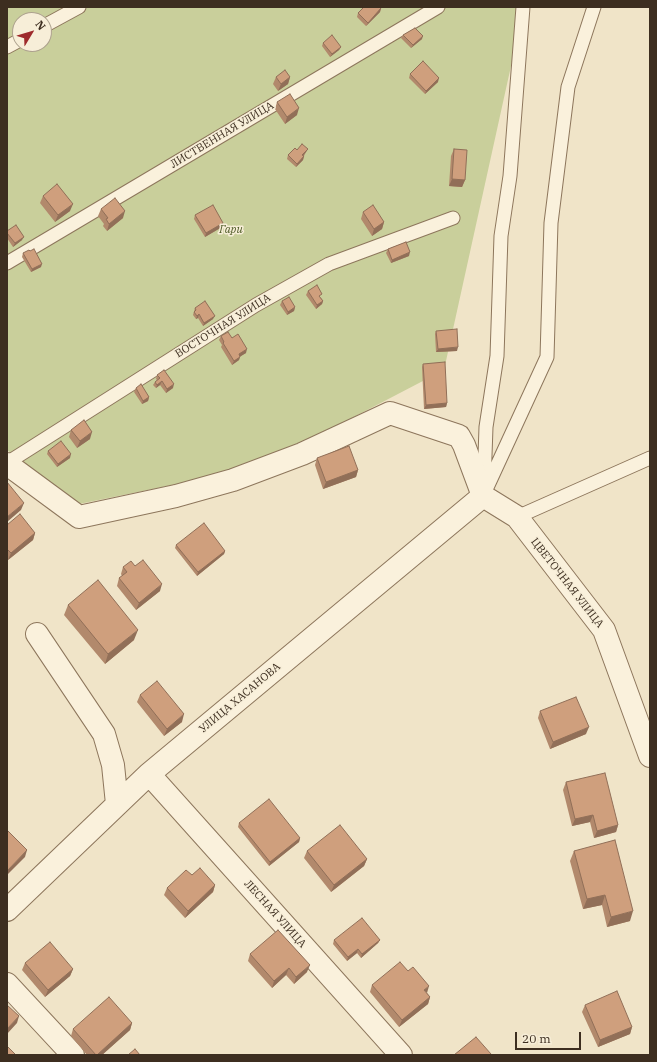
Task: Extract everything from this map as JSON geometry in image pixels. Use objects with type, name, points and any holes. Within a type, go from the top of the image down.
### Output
[{"type":"street","points":[[7,464],[79,517],[176,496],[233,480],[302,454],[390,413],[459,436],[464,445],[483,496]]},
{"type":"street","name":"ЦВЕТОЧНАЯ УЛИЦА","points":[[483,496],[517,518],[604,630],[650,756]]},
{"type":"street","name":"УЛИЦА ХАСАНОВА","points":[[7,910],[149,774],[483,496]]},
{"type":"street","points":[[37,634],[104,734],[113,765],[117,804]]},
{"type":"street","name":"ЛЕСНАЯ УЛИЦА","points":[[149,774],[401,1055]]},
{"type":"street","points":[[7,984],[73,1055]]},
{"type":"lane","points":[[52,22],[79,7]]},
{"type":"lane","name":"ЛИСТВЕННАЯ УЛИЦА","points":[[7,263],[438,7]]},
{"type":"lane","points":[[483,496],[486,427],[496,356],[501,236],[510,176],[523,7]]},
{"type":"lane","points":[[483,496],[547,357],[551,223],[568,87],[594,7]]},
{"type":"lane","name":"ВОСТОЧНАЯ УЛИЦА","points":[[7,464],[256,305],[329,264],[453,218]]},
{"type":"lane","points":[[517,518],[650,458]]},
{"type":"green space","name":"Гари","points":[[7,7],[524,7],[444,370],[256,468],[79,504],[7,450]]},
{"type":"building","points":[[364,7],[381,8],[368,23],[358,13]]},
{"type":"building","points":[[415,28],[423,36],[413,45],[403,35]]},
{"type":"building","points":[[332,35],[341,47],[332,54],[323,43]]},
{"type":"building","points":[[423,61],[439,78],[426,91],[410,74]]},
{"type":"building","points":[[285,70],[290,77],[281,84],[276,77]]},
{"type":"building","points":[[290,94],[299,108],[287,117],[277,102]]},
{"type":"building","points":[[302,144],[308,149],[302,155],[304,156],[297,164],[288,155],[295,148],[297,150]]},
{"type":"building","points":[[454,149],[467,150],[465,180],[452,179]]},
{"type":"building","points":[[57,184],[73,204],[58,215],[43,196]]},
{"type":"building","points":[[115,198],[125,211],[109,224],[106,219],[108,218],[101,209]]},
{"type":"building","points":[[213,205],[223,223],[206,233],[195,215]]},
{"type":"building","points":[[373,205],[384,222],[374,229],[363,212]]},
{"type":"building","points":[[16,225],[24,237],[15,243],[7,231]]},
{"type":"building","points":[[406,242],[410,252],[392,260],[388,249]]},
{"type":"building","points":[[34,249],[42,264],[32,269],[23,253]]},
{"type":"building","points":[[317,285],[322,294],[319,296],[323,301],[317,305],[308,291]]},
{"type":"building","points":[[289,297],[295,307],[288,312],[282,301]]},
{"type":"building","points":[[205,301],[215,316],[204,323],[199,314],[197,316],[194,312],[196,310],[195,308]]},
{"type":"building","points":[[457,329],[458,347],[438,349],[436,331]]},
{"type":"building","points":[[228,332],[232,338],[238,334],[247,349],[239,354],[240,357],[234,361],[223,343],[224,342],[221,336]]},
{"type":"building","points":[[445,362],[447,403],[426,405],[423,364]]},
{"type":"building","points":[[164,370],[174,384],[167,389],[162,381],[157,385],[155,382],[160,378],[157,375]]},
{"type":"building","points":[[141,384],[149,397],[143,401],[136,388]]},
{"type":"building","points":[[84,420],[92,432],[80,441],[71,430]]},
{"type":"building","points":[[61,441],[71,454],[58,464],[48,451]]},
{"type":"building","points":[[349,446],[358,470],[326,482],[317,458]]},
{"type":"building","points":[[7,482],[24,503],[7,517]]},
{"type":"building","points":[[20,514],[35,533],[11,553],[7,549],[7,525]]},
{"type":"building","points":[[204,523],[225,551],[198,572],[176,545]]},
{"type":"building","points":[[143,560],[162,584],[139,603],[119,578],[127,572],[123,567],[131,561],[135,566]]},
{"type":"building","points":[[98,580],[138,630],[108,654],[68,605]]},
{"type":"building","points":[[157,681],[184,714],[167,729],[140,695]]},
{"type":"building","points":[[576,697],[589,727],[553,742],[540,711]]},
{"type":"building","points":[[605,773],[618,825],[597,831],[593,815],[575,819],[566,782]]},
{"type":"building","points":[[269,799],[300,838],[270,862],[239,823]]},
{"type":"building","points":[[340,825],[367,859],[334,885],[307,851]]},
{"type":"building","points":[[7,830],[27,850],[7,871]]},
{"type":"building","points":[[615,840],[633,911],[611,917],[605,895],[587,899],[574,851]]},
{"type":"building","points":[[200,868],[215,885],[188,911],[167,888],[186,870],[192,875]]},
{"type":"building","points":[[362,918],[380,940],[362,954],[358,949],[348,957],[334,940]]},
{"type":"building","points":[[278,930],[310,965],[296,977],[289,968],[274,981],[250,954]]},
{"type":"building","points":[[50,942],[73,969],[48,990],[25,963]]},
{"type":"building","points":[[400,962],[408,971],[413,967],[429,986],[424,990],[430,997],[402,1020],[372,985]]},
{"type":"building","points":[[617,991],[632,1027],[600,1040],[585,1005]]},
{"type":"building","points":[[109,997],[132,1023],[96,1055],[73,1029]]},
{"type":"building","points":[[7,1005],[19,1016],[7,1029]]},
{"type":"building","points":[[476,1037],[491,1054],[490,1055],[454,1055]]},
{"type":"building","points":[[7,1046],[16,1055],[7,1055]]},
{"type":"building","points":[[135,1049],[140,1055],[128,1055]]}]
